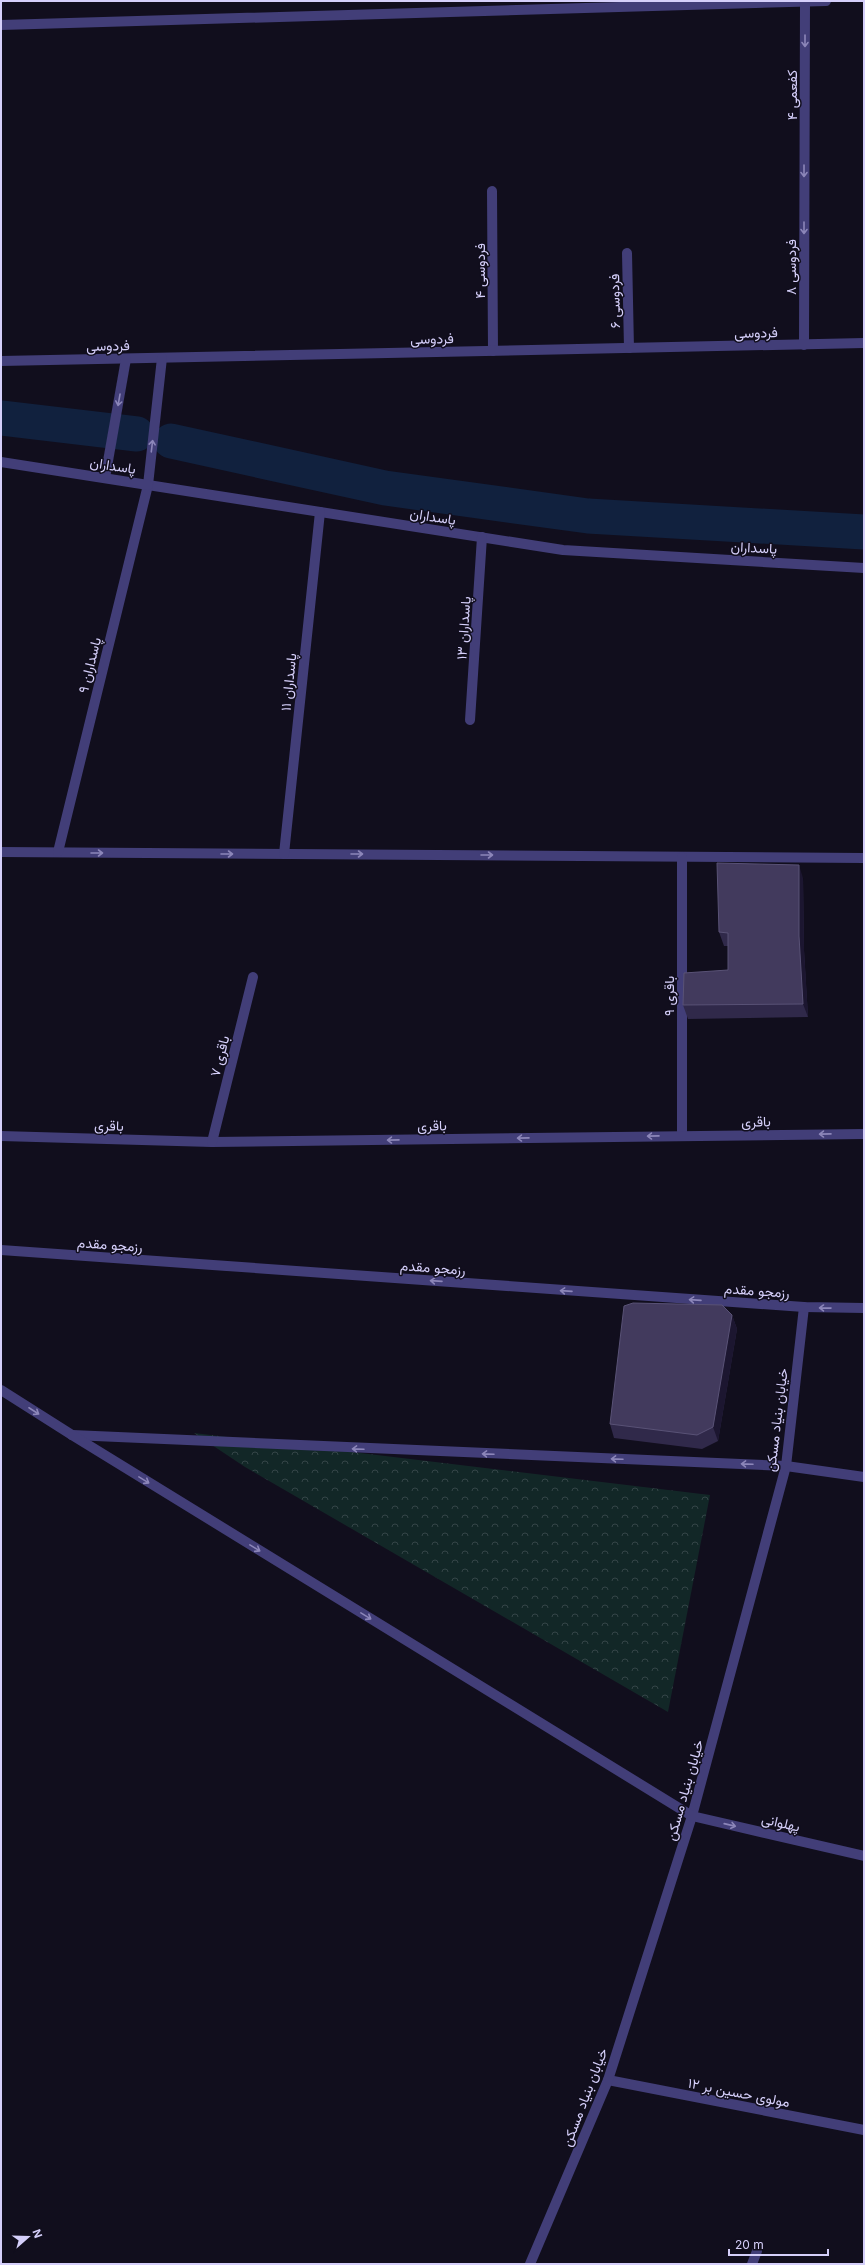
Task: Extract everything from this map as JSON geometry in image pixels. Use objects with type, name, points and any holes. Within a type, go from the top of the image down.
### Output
[{"type":"street","points":[[1,25],[692,3],[826,1]]},
{"type":"street","name":"کفعمی ۴","points":[[804,189],[805,2]]},
{"type":"street","name":"فردوسی ۸","points":[[804,189],[804,345]]},
{"type":"street","name":"فردوسی ۴","points":[[492,191],[493,351]]},
{"type":"street","name":"فردوسی ۶","points":[[627,253],[629,348]]},
{"type":"street","name":"فردوسی","points":[[1,361],[126,360],[864,343]]},
{"type":"street","name":"پاسداران ۹","points":[[58,852],[148,485],[162,358]]},
{"type":"street","points":[[106,477],[126,360]]},
{"type":"street","name":"پاسداران","points":[[1,462],[106,477],[148,485],[563,550],[864,568]]},
{"type":"street","name":"پاسداران ۱۱","points":[[284,854],[320,512]]},
{"type":"street","name":"پاسداران ۱۳","points":[[470,720],[482,538]]},
{"type":"street","points":[[1,852],[864,858]]},
{"type":"street","name":"باقری ۹","points":[[682,857],[682,1135]]},
{"type":"street","name":"باقری ۷","points":[[212,1142],[253,977]]},
{"type":"street","name":"باقری","points":[[1,1136],[212,1142],[682,1135],[864,1134]]},
{"type":"street","name":"رزمجو مقدم","points":[[1,1250],[804,1307],[864,1308]]},
{"type":"street","name":"خیابان بنیاد مسکن","points":[[530,2264],[608,2080],[692,1816],[786,1466],[804,1307]]},
{"type":"street","name":"پهلوانی","points":[[1,1390],[72,1436],[692,1816],[864,1856]]},
{"type":"street","points":[[72,1436],[786,1466],[864,1477]]},
{"type":"street","name":"مولوی حسین بر ۱۲","points":[[608,2080],[864,2130]]},
{"type":"street","points":[[752,2264],[757,2251]]},
{"type":"green space","points":[[194,1433],[710,1495],[668,1712],[245,1467]]},
{"type":"building","points":[[717,863],[799,865],[799,936],[803,1004],[683,1005],[684,973],[728,970],[728,933],[719,932]]},
{"type":"building","points":[[633,1303],[722,1305],[732,1315],[713,1427],[697,1435],[610,1424],[624,1306]]},
{"type":"waterway","points":[[1,418],[137,434]]},
{"type":"waterway","points":[[171,441],[385,488],[588,516],[864,532]]}]
